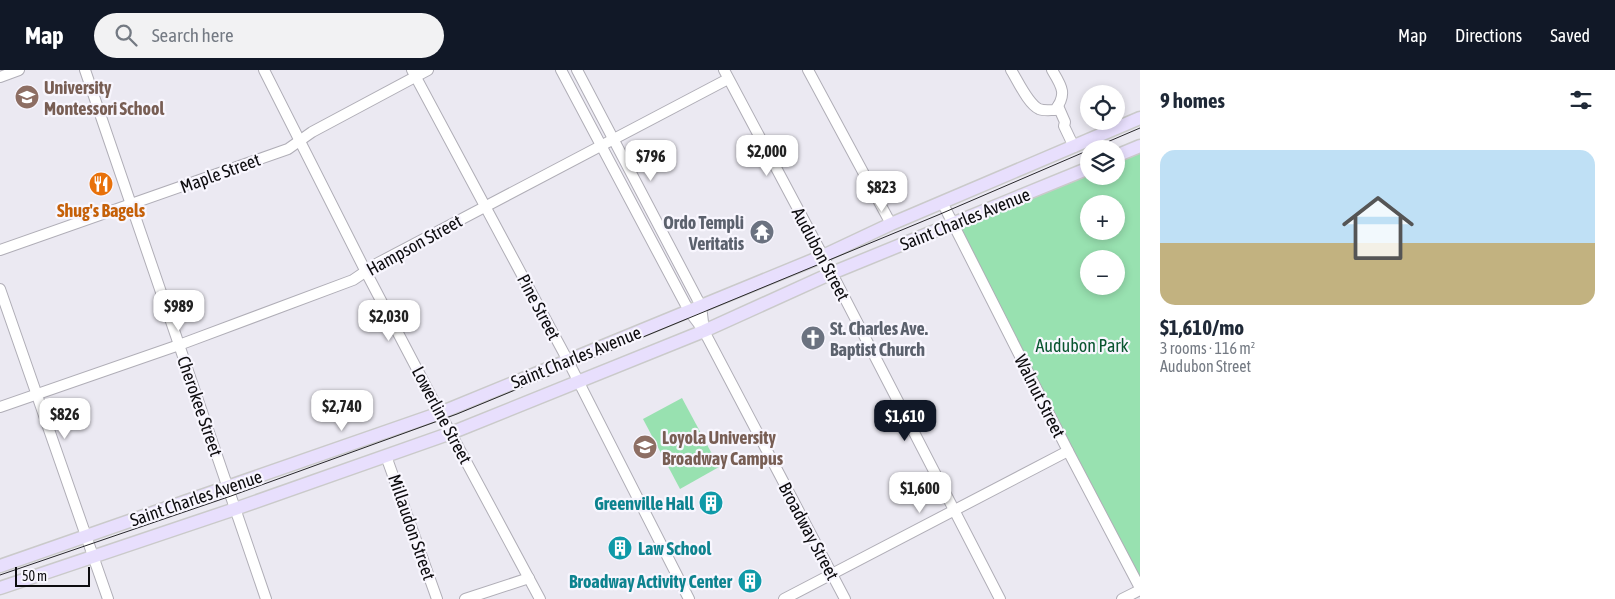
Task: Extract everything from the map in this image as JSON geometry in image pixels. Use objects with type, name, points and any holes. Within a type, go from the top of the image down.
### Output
[{"type":"main road","name":"Saint Charles Avenue","points":[[0,566],[440,412],[823,256],[891,224],[1140,118]]},
{"type":"main road","points":[[1125,152],[1140,146]]},
{"type":"main road","name":"Saint Charles Avenue","points":[[0,588],[451,433],[704,331],[832,273],[1080,172]]},
{"type":"street","points":[[0,76],[19,70]]},
{"type":"street","name":"Cherokee Street","points":[[85,70],[266,599]]},
{"type":"street","name":"Lowerline Street","points":[[264,70],[366,272],[540,599]]},
{"type":"street","name":"Maple Street","points":[[0,250],[288,148],[414,73],[428,70]]},
{"type":"street","name":"Broadway Street","points":[[561,70],[689,311],[704,331],[845,599]]},
{"type":"street","points":[[808,70],[891,224]]},
{"type":"street","points":[[1011,70],[1034,106],[1039,109],[1055,108]]},
{"type":"street","points":[[1052,70],[1062,89],[1062,96],[1055,108],[1059,125],[1064,126],[1074,146]]},
{"type":"street","name":"Broadway Street","points":[[581,71],[613,140],[701,306],[704,331]]},
{"type":"street","name":"Pine Street","points":[[414,73],[578,381],[689,599]]},
{"type":"street","name":"Hampson Street","points":[[0,408],[179,345],[353,280],[378,262],[613,140],[726,75]]},
{"type":"street","name":"Audubon Street","points":[[726,75],[832,273],[1000,599]]},
{"type":"street","name":"Walnut Street","points":[[942,202],[1140,589]]},
{"type":"street","points":[[0,289],[108,599]]},
{"type":"street","points":[[784,599],[1068,451]]},
{"type":"street","name":"Millaudon Street","points":[[386,456],[437,599]]},
{"type":"street","points":[[464,599],[529,578]]},
{"type":"street","points":[[1122,599],[1140,589]]},
{"type":"green space","name":"Audubon Park","points":[[1140,152],[1140,586],[957,229],[1080,179],[1080,185],[1125,185],[1125,159]]},
{"type":"green space","points":[[682,398],[719,467],[680,489],[643,419]]},
{"type":"tram line","points":[[1112,140],[1140,128]]},
{"type":"tram line","points":[[0,575],[231,496],[457,414],[938,215],[1080,154]]},
{"type":"place","name":"University Montessori School","points":[[27,97]]},
{"type":"place","name":"Shug's Bagels","points":[[101,184]]},
{"type":"place","name":"Ordo Templi Veritatis","points":[[762,232]]},
{"type":"place","name":"St. Charles Ave. Baptist Church","points":[[813,338]]},
{"type":"place","name":"Loyola University Broadway Campus","points":[[645,447]]},
{"type":"place","name":"Greenville Hall","points":[[711,503]]},
{"type":"place","name":"Law School","points":[[620,548]]},
{"type":"place","name":"Broadway Activity Center","points":[[750,581]]}]
